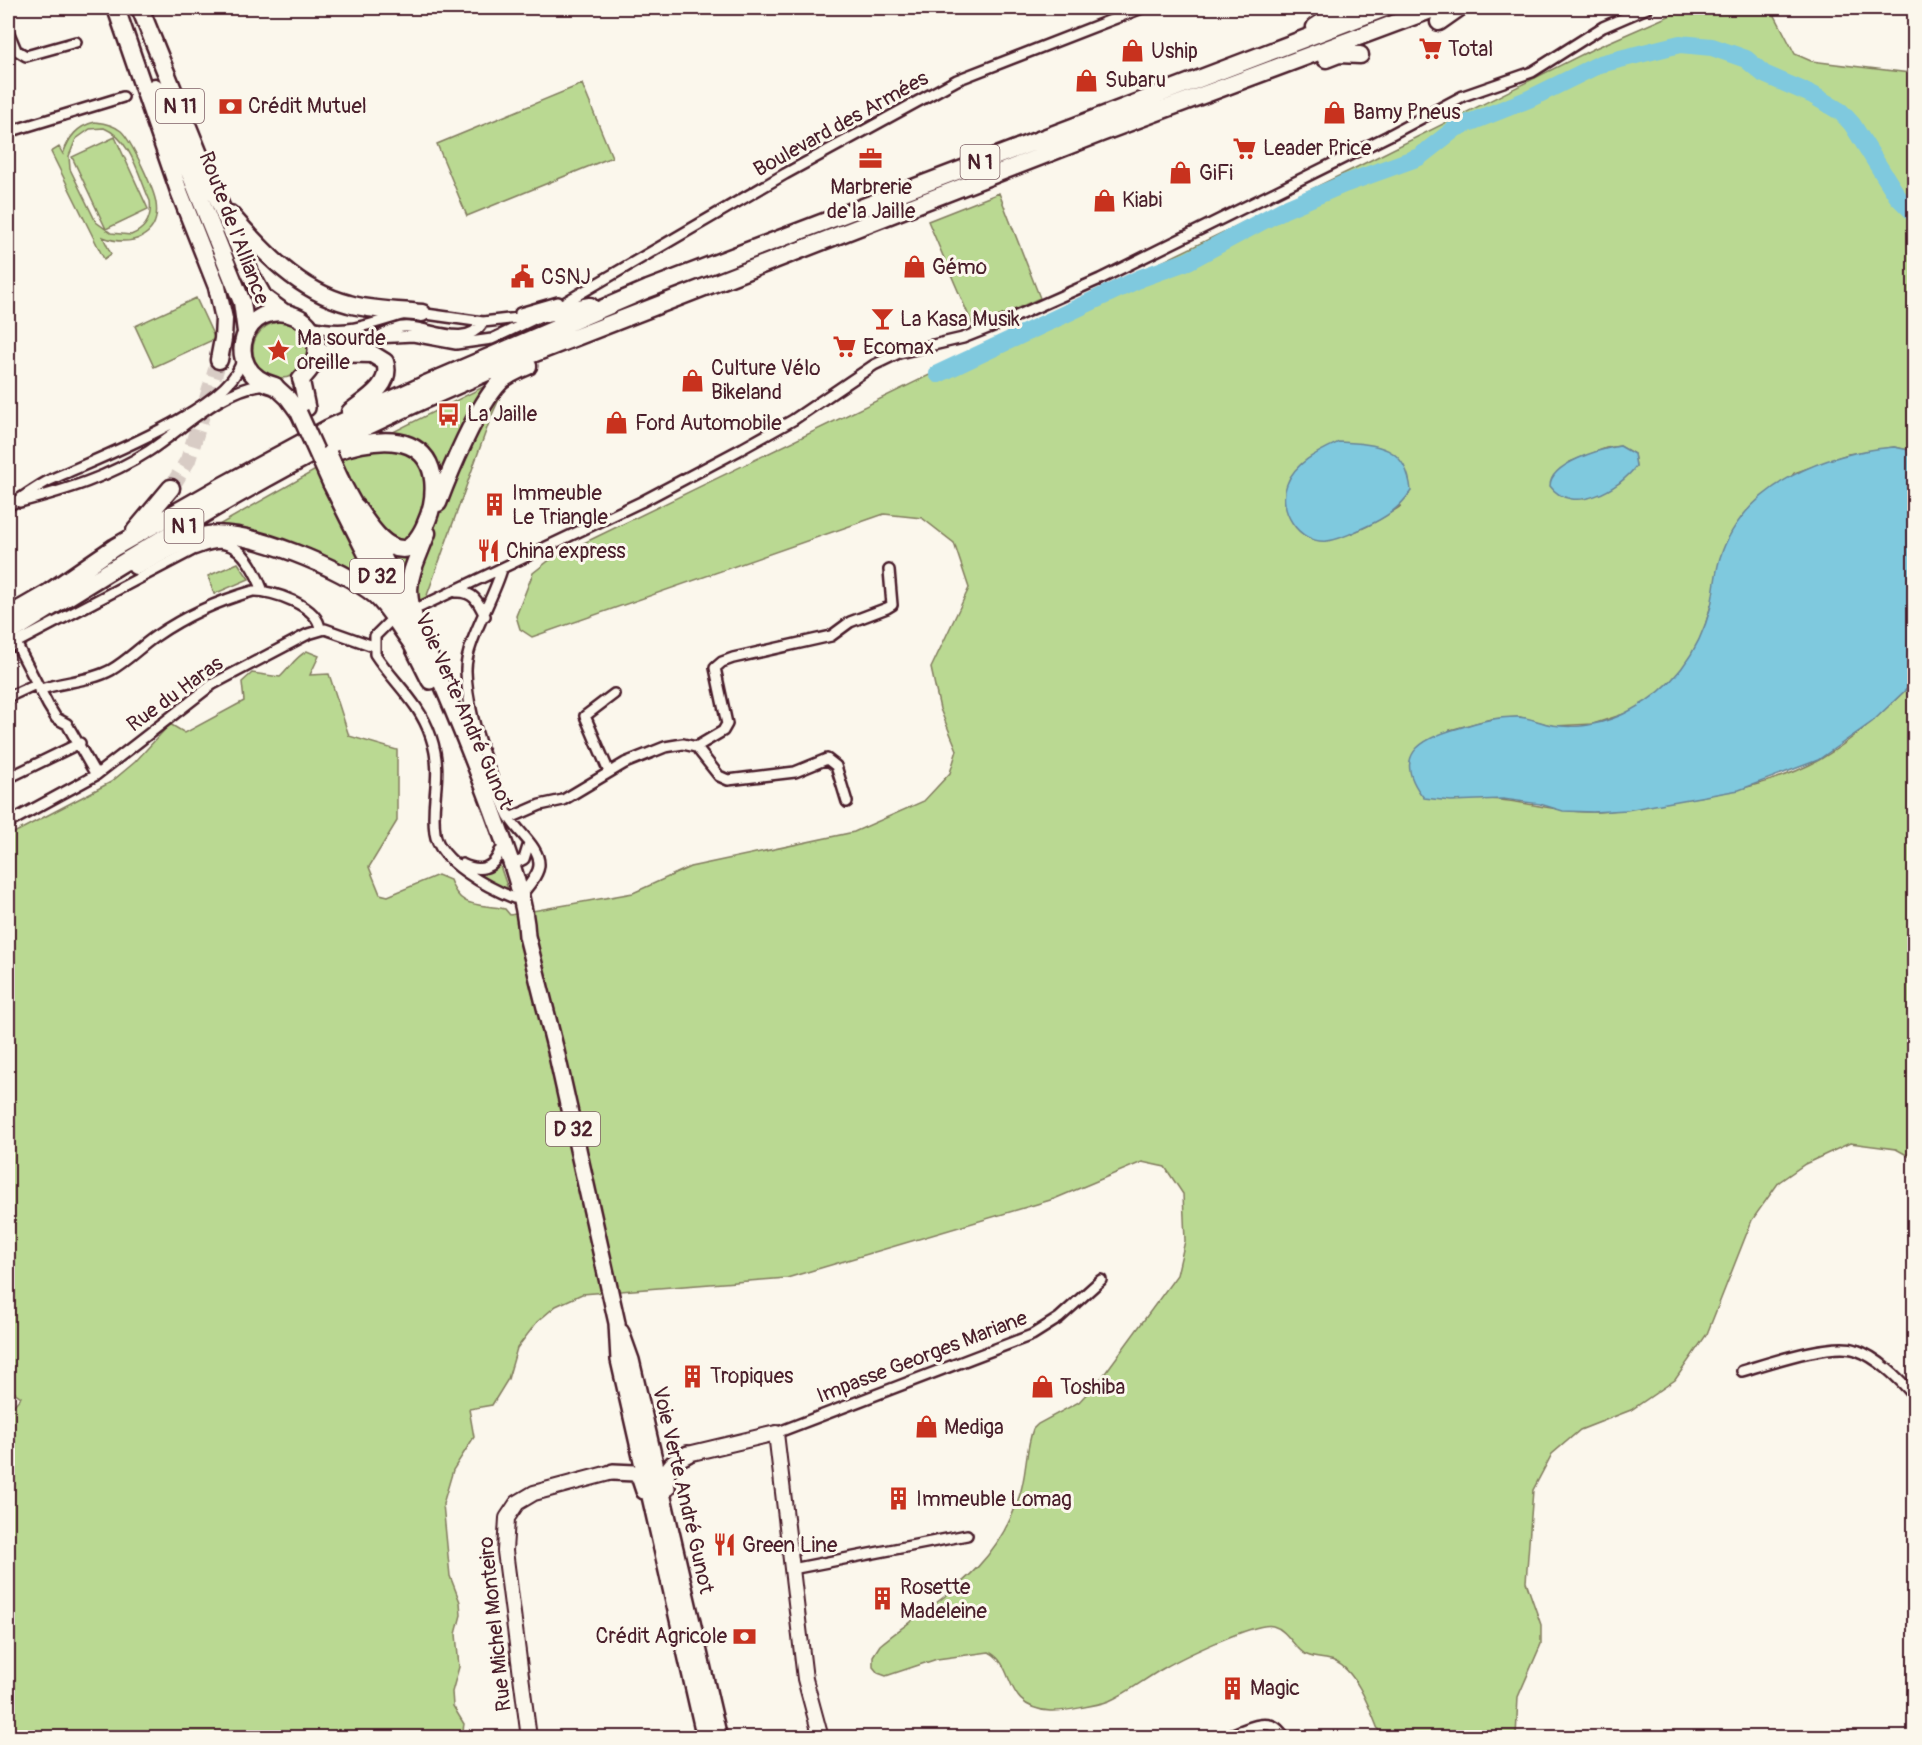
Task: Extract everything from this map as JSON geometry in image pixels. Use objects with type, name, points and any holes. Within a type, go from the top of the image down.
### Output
[{"type":"highway","points":[[116,8],[179,191],[217,287],[224,319],[224,339],[219,360]]},
{"type":"highway","name":"Route de l'Alliance","points":[[125,8],[151,79],[242,302],[246,332],[242,356]]},
{"type":"highway","name":"Route de l'Alliance","points":[[140,8],[259,291],[271,304],[283,312],[302,319],[308,325]]},
{"type":"highway","points":[[1272,52],[1345,8]]},
{"type":"highway","name":"N 1","points":[[8,616],[48,593],[128,540],[329,428],[426,384],[648,290],[1097,116],[1385,8]]},
{"type":"highway","points":[[1438,15],[1459,8]]},
{"type":"highway","name":"N 1","points":[[9,641],[221,503],[339,440],[499,367],[1216,91],[1438,15]]},
{"type":"highway","points":[[1216,91],[1267,80],[1339,54],[1360,55]]},
{"type":"highway","points":[[221,205],[273,260],[308,287],[351,305],[422,313]]},
{"type":"highway","points":[[545,315],[648,290]]},
{"type":"highway","points":[[416,638],[408,600],[410,578],[444,487],[478,416],[498,384],[511,373],[593,338],[654,307]]},
{"type":"highway","points":[[246,332],[261,316],[283,312]]},
{"type":"highway","points":[[308,325],[321,355]]},
{"type":"highway","points":[[321,355],[372,354],[380,357],[387,372],[382,385],[373,394],[329,428]]},
{"type":"highway","points":[[301,380],[321,355]]},
{"type":"highway","points":[[242,356],[251,374],[270,385]]},
{"type":"highway","points":[[9,641],[288,475],[353,445],[395,441],[421,452],[430,464],[435,487],[432,502],[422,530],[410,546],[402,549],[389,545],[375,532],[356,507]]},
{"type":"highway","points":[[128,540],[171,488]]},
{"type":"highway","points":[[127,569],[201,536],[230,534],[251,539],[320,564],[360,584],[381,601],[416,638]]},
{"type":"main road","name":"Voie Verte André Gunot","points":[[301,380],[303,411],[416,638]]},
{"type":"main road","name":"Voie Verte André Gunot","points":[[270,385],[303,411]]},
{"type":"main road","name":"Voie Verte André Gunot","points":[[336,481],[356,507],[499,822],[504,854],[556,1051],[616,1323],[631,1360],[638,1412],[670,1555],[705,1737]]},
{"type":"main road","points":[[638,1412],[660,1449],[688,1454]]},
{"type":"main road","points":[[613,1472],[628,1462],[635,1452],[638,1412]]},
{"type":"main road","points":[[613,1472],[630,1472],[640,1479],[657,1547],[670,1555],[677,1538],[666,1475],[672,1464],[688,1454]]},
{"type":"main road","name":"Voie Verte André Gunot","points":[[670,1555],[719,1737]]},
{"type":"street","name":"Boulevard des Armées","points":[[376,338],[406,336],[445,344],[471,344],[492,339],[545,315],[780,177],[957,80],[1142,8]]},
{"type":"street","points":[[420,607],[641,502],[756,441],[794,420],[874,365],[899,353],[963,338],[1100,279],[1388,136],[1463,96],[1532,72],[1603,27],[1647,8]]},
{"type":"street","points":[[8,31],[14,47],[26,56],[76,42]]},
{"type":"street","points":[[8,132],[123,96]]},
{"type":"street","name":"Boulevard des Armées","points":[[494,320],[569,299]]},
{"type":"street","points":[[308,325],[330,331],[346,330],[422,313],[450,319],[483,322],[545,315]]},
{"type":"street","points":[[433,332],[450,319]]},
{"type":"street","points":[[321,355],[376,338],[399,327],[408,326],[433,332],[467,335],[479,330],[483,322]]},
{"type":"street","points":[[10,505],[48,481],[141,441],[229,385],[237,375],[242,356]]},
{"type":"street","points":[[10,505],[88,483],[147,452],[233,392],[270,385]]},
{"type":"street","points":[[86,464],[99,468],[98,478]]},
{"type":"street","points":[[86,464],[79,473],[88,483]]},
{"type":"street","points":[[96,775],[80,743],[67,724],[56,718],[9,641],[192,550],[211,544],[226,544],[236,549],[258,575],[263,591]]},
{"type":"street","points":[[388,623],[375,636],[373,646],[382,666],[418,707],[432,738],[438,777],[434,832],[440,846],[467,873],[517,898],[539,865],[529,843],[499,822],[466,680],[469,650],[502,569]]},
{"type":"street","points":[[696,747],[723,731],[727,724],[716,668],[722,662],[831,636],[850,622],[887,608],[892,605],[893,598],[889,570]]},
{"type":"street","points":[[8,697],[38,687],[104,673],[156,636],[193,615],[236,596],[263,591],[282,596],[312,614],[320,629],[373,646]]},
{"type":"street","points":[[450,593],[469,593],[476,598],[484,616]]},
{"type":"street","name":"Rue du Haras","points":[[8,823],[96,775],[213,684],[320,629]]},
{"type":"street","points":[[609,772],[585,716],[614,694]]},
{"type":"street","points":[[8,778],[80,743]]},
{"type":"street","points":[[499,822],[578,793],[609,772],[665,747],[683,744],[696,747],[719,776],[728,780],[795,772],[827,759],[836,766],[847,802]]},
{"type":"street","points":[[451,858],[478,870],[492,865],[504,854],[518,862],[524,859],[529,843]]},
{"type":"street","name":"Impasse Georges Mariane","points":[[776,1433],[1032,1335],[1059,1318],[1101,1280]]},
{"type":"street","points":[[1742,1371],[1789,1356],[1855,1349],[1873,1359],[1914,1396]]},
{"type":"street","points":[[688,1454],[776,1433],[805,1678],[821,1737]]},
{"type":"street","name":"Rue Michel Monteiro","points":[[529,1737],[505,1551],[507,1518],[517,1503],[534,1493],[613,1472]]},
{"type":"street","points":[[792,1569],[967,1534]]},
{"type":"street","points":[[1224,1737],[1256,1725],[1271,1724],[1282,1732],[1284,1737]]},
{"type":"green space","points":[[1687,8],[1771,8],[1795,54],[1811,61],[1910,73],[1913,88],[1912,127],[1914,135],[1914,451],[1894,447],[1848,454],[1794,473],[1711,605],[1703,633],[1685,667],[1657,695],[1630,712],[1593,724],[1554,726],[1520,717],[1491,719],[1450,730],[1480,799],[1494,799],[1579,812],[1610,811],[1742,788],[1800,769],[1819,760],[1857,734],[1914,682],[1914,1159],[1896,1149],[1850,1143],[1805,1164],[1779,1182],[1752,1220],[1707,1334],[1675,1380],[1631,1410],[1580,1430],[1552,1454],[1533,1490],[1526,1582],[1541,1625],[1541,1644],[1518,1697],[1516,1737],[1381,1737],[1363,1694],[1343,1666],[1334,1661],[1302,1652],[1283,1631],[1273,1626],[1264,1626],[1236,1634],[1202,1649],[1164,1668],[1109,1701],[1063,1710],[1050,1711],[1034,1708],[1024,1702],[1017,1694],[998,1658],[989,1652],[937,1659],[886,1676],[878,1673],[873,1667],[873,1656],[880,1645],[962,1582],[995,1546],[1008,1524],[1019,1497],[1033,1429],[1079,1402],[1103,1376],[1177,1275],[1185,1241],[1183,1194],[1165,1167],[1142,1162],[1054,1199],[787,1278],[582,1294],[556,1306],[537,1322],[517,1348],[508,1379],[492,1405],[469,1409],[474,1437],[453,1470],[443,1504],[450,1576],[460,1602],[461,1615],[456,1634],[459,1667],[452,1692],[453,1706],[464,1724],[462,1737],[8,1737],[8,1412],[21,1397],[8,1388],[8,836],[111,782],[135,762],[170,724],[185,733],[244,701],[242,682],[252,673],[280,677],[295,660],[307,651],[319,656],[310,675],[329,674],[349,736],[397,750],[397,821],[369,867],[380,894],[388,896],[438,875],[450,880],[454,890],[465,901],[505,909],[510,915],[633,893],[690,867],[854,832],[924,801],[950,773],[957,750],[940,709],[931,668],[969,588],[954,543],[922,518],[884,514],[532,637],[520,629],[516,616],[533,573],[551,559],[1353,169],[1593,49]],"holes":[[[1620,446],[1634,454],[1636,466],[1619,483],[1584,499],[1570,462],[1606,448]],[[1401,506],[1370,525],[1347,535],[1312,539]]]},
{"type":"green space","points":[[582,84],[612,157],[467,216],[437,144]]},
{"type":"green space","points":[[95,122],[115,127],[125,136],[142,165],[156,203],[154,224],[142,237],[123,241],[103,237],[111,254],[104,259],[51,152],[59,147],[63,154],[74,133],[83,126]],"holes":[[[104,128],[113,133],[128,150],[150,201],[147,222],[131,235],[111,233],[96,222],[70,169],[69,156],[76,139],[90,129]]]},
{"type":"green space","points":[[115,137],[148,209],[106,229],[72,157]]},
{"type":"green space","points":[[999,193],[1040,298],[974,328],[928,221]]},
{"type":"green space","points":[[196,298],[215,339],[154,367],[135,326]]},
{"type":"green space","points":[[281,322],[292,324],[301,330],[307,339],[309,350],[307,361],[301,370],[292,376],[281,378],[270,376],[261,370],[255,361],[253,350],[255,339],[261,330],[270,324]]},
{"type":"green space","points":[[511,373],[491,417],[416,626],[333,486],[350,477],[341,458]]},
{"type":"green space","points":[[319,468],[384,597],[368,584],[363,575],[337,565],[210,530]]},
{"type":"green space","points":[[238,563],[249,579],[214,594],[208,576]]},
{"type":"green space","points":[[499,863],[508,889],[506,890],[480,875],[490,872]]},
{"type":"water","points":[[1339,442],[1366,444],[1388,450],[1397,456],[1404,465],[1411,491],[1396,508],[1379,520],[1337,539],[1317,540],[1307,537],[1292,523],[1285,504],[1287,484],[1302,463]]},
{"type":"water","points":[[1620,446],[1634,454],[1636,466],[1629,475],[1608,490],[1583,499],[1570,499],[1559,495],[1550,486],[1558,470],[1567,464],[1601,450]]},
{"type":"water","points":[[1894,447],[1914,451],[1914,682],[1872,722],[1818,760],[1739,790],[1627,810],[1563,811],[1540,804],[1503,799],[1451,801],[1424,798],[1414,783],[1410,771],[1410,760],[1414,751],[1422,744],[1445,732],[1502,718],[1521,717],[1562,726],[1598,723],[1627,712],[1660,691],[1683,667],[1699,639],[1711,606],[1716,572],[1722,552],[1734,528],[1750,507],[1770,490],[1792,476],[1816,465],[1868,450]]},
{"type":"waterway","points":[[938,374],[1141,278],[1188,261],[1283,210],[1344,184],[1419,157],[1456,128],[1529,99],[1600,64],[1680,44],[1712,47],[1746,59],[1764,74],[1813,95],[1841,112],[1852,124],[1898,197],[1914,213]]},
{"type":"tunnel","points":[[171,488],[188,460],[219,360]]},
{"type":"place","name":"Total","points":[[1430,49]]},
{"type":"place","name":"Uship","points":[[1133,51]]},
{"type":"place","name":"Subaru","points":[[1087,80]]},
{"type":"place","name":"Crédit Mutuel","points":[[230,106]]},
{"type":"place","name":"Bamy Pneus","points":[[1335,112]]},
{"type":"place","name":"Leader Price","points":[[1245,148]]},
{"type":"place","name":"Marbrerie de la Jaille","points":[[871,159]]},
{"type":"place","name":"GiFi","points":[[1181,173]]},
{"type":"place","name":"Kiabi","points":[[1104,200]]},
{"type":"place","name":"Gémo","points":[[914,267]]},
{"type":"place","name":"CSNJ","points":[[523,277]]},
{"type":"place","name":"La Kasa Musik","points":[[882,319]]},
{"type":"place","name":"Ecomax","points":[[845,347]]},
{"type":"place","name":"Ma sourde oreille","points":[[279,350]]},
{"type":"place","name":"Culture Vélo Bikeland","points":[[693,380]]},
{"type":"place","name":"La Jaille","points":[[449,414]]},
{"type":"place","name":"Ford Automobile","points":[[617,423]]},
{"type":"place","name":"Immeuble Le Triangle","points":[[494,505]]},
{"type":"place","name":"China express","points":[[488,551]]},
{"type":"place","name":"Tropiques","points":[[692,1376]]},
{"type":"place","name":"Toshiba","points":[[1042,1387]]},
{"type":"place","name":"Mediga","points":[[926,1427]]},
{"type":"place","name":"Immeuble Lomag","points":[[898,1499]]},
{"type":"place","name":"Green Line","points":[[724,1545]]},
{"type":"place","name":"Rosette Madeleine","points":[[882,1599]]},
{"type":"place","name":"Crédit Agricole","points":[[745,1636]]},
{"type":"place","name":"Magic","points":[[1232,1688]]}]
